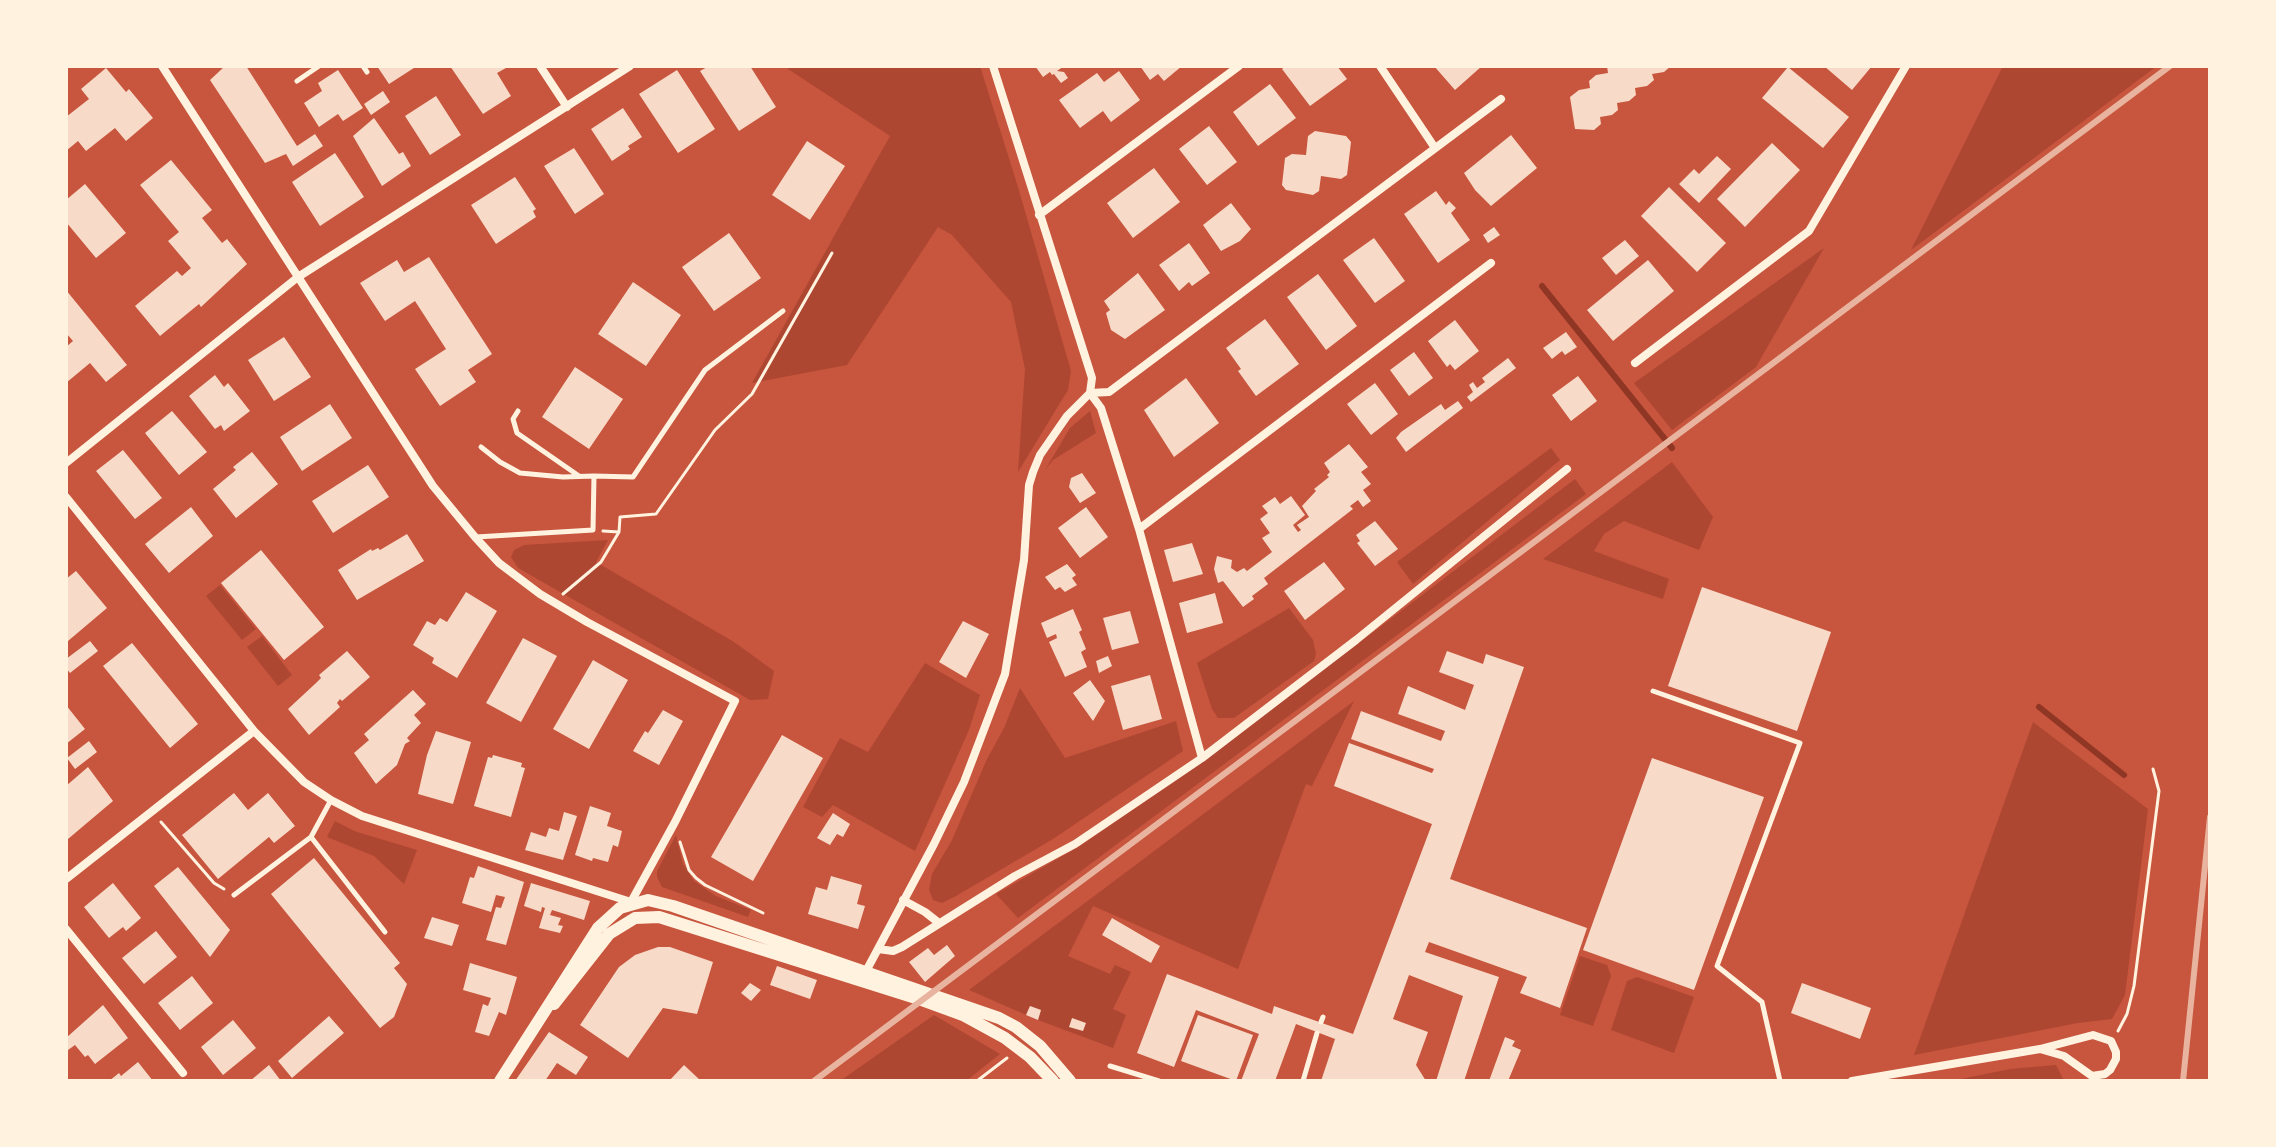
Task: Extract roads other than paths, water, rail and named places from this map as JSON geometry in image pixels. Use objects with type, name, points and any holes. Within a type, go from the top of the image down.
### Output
[{"type":"street","points":[[162,66],[433,486],[475,537],[510,572],[554,602],[735,701],[631,902],[612,913],[598,928],[500,1081]]},
{"type":"street","points":[[540,66],[567,107]]},
{"type":"street","points":[[66,463],[298,277],[630,66]]},
{"type":"street","points":[[864,976],[964,782],[1005,674],[1024,560],[1029,485],[1033,472],[1040,455],[1067,416],[1090,393],[1092,378],[993,66]]},
{"type":"street","points":[[1039,215],[1239,66]]},
{"type":"street","points":[[1380,66],[1435,148]]},
{"type":"street","points":[[1635,363],[1809,231],[1906,66]]},
{"type":"street","points":[[1090,393],[1109,392],[1501,99]]},
{"type":"street","points":[[1139,529],[1491,263]]},
{"type":"street","points":[[1090,393],[1101,408],[1139,529],[1202,758]]},
{"type":"street","points":[[878,949],[893,951],[1015,876],[1075,844],[1202,758],[1356,640],[1567,469]]},
{"type":"street","points":[[66,497],[254,731],[304,782],[331,800],[362,816],[631,902],[658,901],[864,976],[977,1022],[1020,1049],[1053,1081]]},
{"type":"street","points":[[66,879],[254,731]]},
{"type":"street","points":[[903,900],[917,906],[939,923]]},
{"type":"street","points":[[631,902],[635,918]]},
{"type":"street","points":[[542,1018],[568,989],[600,944],[618,926],[635,918],[659,917],[980,1010],[1016,1027],[1040,1046],[1070,1081]]},
{"type":"street","points":[[66,929],[183,1073]]},
{"type":"street","points":[[1852,1081],[2040,1049],[2093,1035],[2101,1035],[2111,1041],[2116,1052],[2114,1065],[2099,1076],[2086,1074],[2064,1056],[2040,1049]]},
{"type":"lane","points":[[297,81],[319,66]]},
{"type":"lane","points":[[363,66],[367,72]]},
{"type":"lane","points":[[481,447],[520,473],[633,477],[705,370],[783,311]]},
{"type":"lane","points":[[518,411],[513,419],[517,433],[580,476]]},
{"type":"lane","points":[[475,537],[593,530],[594,476]]},
{"type":"lane","points":[[1653,691],[1800,743],[1717,966],[1762,1002],[1780,1081]]},
{"type":"lane","points":[[234,895],[311,837],[331,800]]},
{"type":"lane","points":[[311,837],[385,932]]},
{"type":"lane","points":[[1303,1081],[1317,1033]]},
{"type":"lane","points":[[1110,1066],[1159,1081]]},
{"type":"waterway","points":[[1542,286],[1672,448]]},
{"type":"waterway","points":[[2039,707],[2124,775]]},
{"type":"railway","points":[[814,1081],[2170,66]]},
{"type":"railway","points":[[2183,1081],[2210,817]]}]
